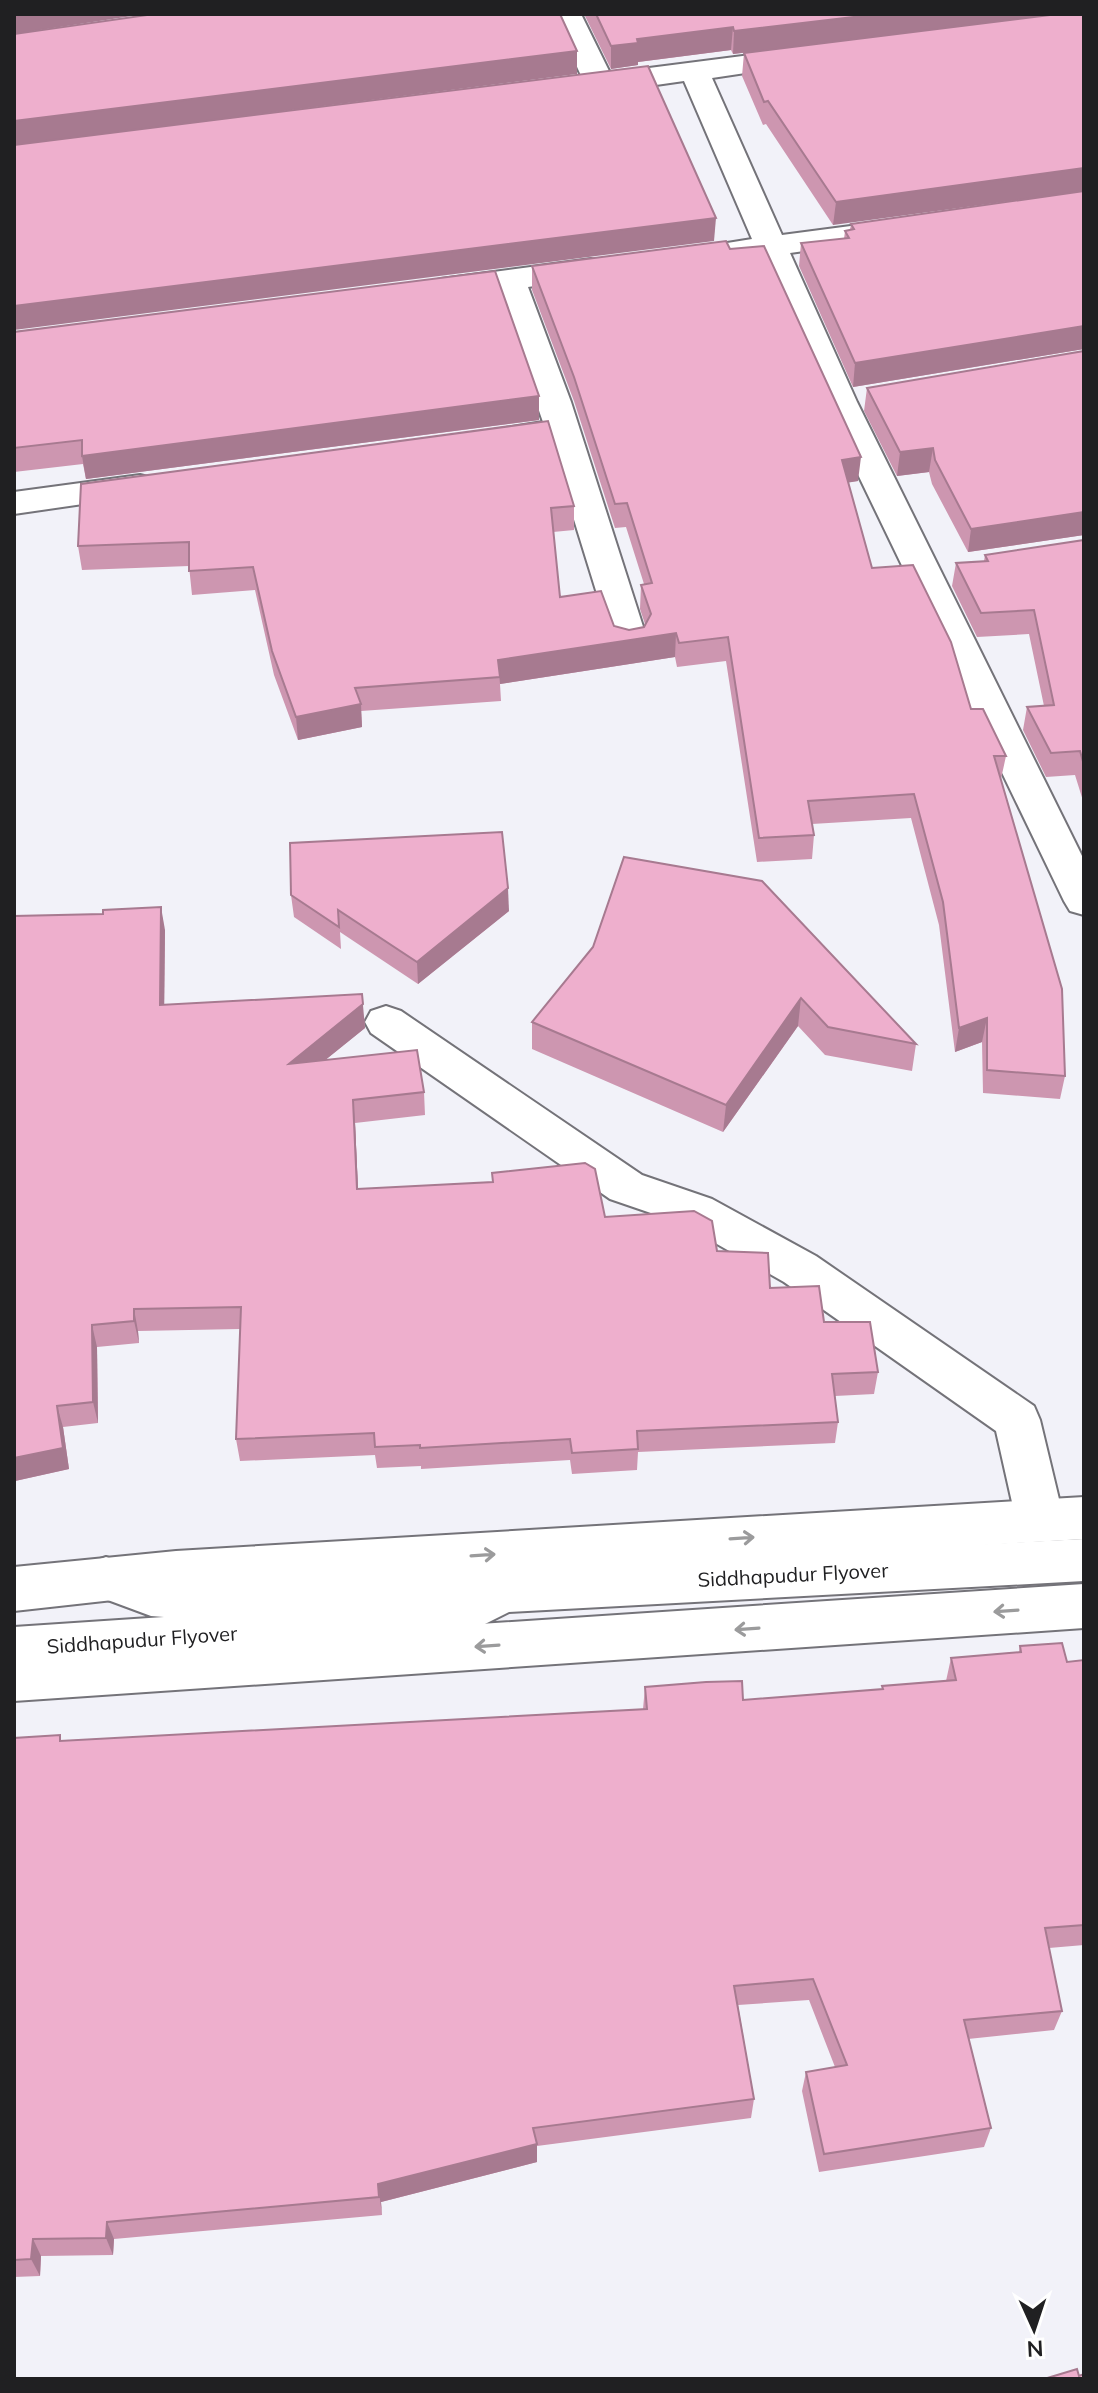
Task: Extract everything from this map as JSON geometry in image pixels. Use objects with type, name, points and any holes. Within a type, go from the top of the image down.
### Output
[{"type":"street","points":[[567,14],[600,84]]},
{"type":"street","points":[[568,88],[830,53]]},
{"type":"street","points":[[694,71],[771,246],[856,399],[938,571],[1084,901]]},
{"type":"street","points":[[678,258],[928,224]]},
{"type":"street","points":[[416,292],[617,266]]},
{"type":"street","points":[[509,280],[562,430],[629,639]]},
{"type":"street","points":[[468,442],[562,430]]},
{"type":"street","points":[[14,503],[171,482]]},
{"type":"street","points":[[14,1589],[106,1578],[1062,1519],[1017,1420],[800,1269],[696,1211],[626,1187],[386,1022]]},
{"type":"street","name":"Siddhapudur Flyover","points":[[106,1578],[151,1594],[192,1597],[274,1612],[451,1619],[502,1591],[1084,1560]]},
{"type":"street","points":[[14,1678],[1084,1606]]},
{"type":"street","name":"Siddhapudur Flyover","points":[[14,1649],[274,1612]]},
{"type":"building","points":[[154,14],[560,14],[577,51],[14,121],[14,34]]},
{"type":"building","points":[[596,14],[879,14],[734,31],[733,27],[637,39],[638,43],[611,46]]},
{"type":"building","points":[[1058,14],[1084,14],[1084,168],[836,202],[768,101],[764,102],[744,53]]},
{"type":"building","points":[[648,66],[716,218],[14,306],[14,145]]},
{"type":"building","points":[[1084,191],[1084,326],[855,363],[801,243],[849,238],[845,231],[854,229],[851,224]]},
{"type":"building","points":[[726,241],[730,249],[764,246],[861,457],[842,460],[872,568],[913,565],[951,642],[971,709],[983,709],[1006,756],[994,756],[1062,989],[1065,1076],[987,1070],[987,1018],[959,1028],[943,902],[914,794],[808,801],[814,835],[759,838],[728,637],[679,643],[676,633],[498,660],[500,677],[355,688],[361,704],[296,717],[272,651],[253,567],[189,571],[189,542],[78,546],[81,484],[548,421],[574,506],[551,508],[560,597],[601,591],[614,626],[629,630],[644,627],[651,614],[641,585],[652,583],[627,503],[615,504],[574,377],[532,266]]},
{"type":"building","points":[[495,271],[539,396],[82,456],[82,440],[14,448],[14,332]]},
{"type":"building","points":[[1084,351],[1084,512],[971,529],[935,460],[933,448],[900,452],[867,388]]},
{"type":"building","points":[[1084,540],[1084,765],[1080,751],[1051,753],[1027,707],[1054,705],[1034,610],[981,613],[956,563],[988,561],[985,555]]},
{"type":"building","points":[[502,832],[508,888],[417,962],[338,910],[339,927],[291,895],[290,843]]},
{"type":"building","points":[[624,857],[762,881],[916,1044],[828,1027],[801,998],[726,1105],[532,1022],[593,947]]},
{"type":"building","points":[[161,907],[160,1005],[362,994],[363,1004],[289,1064],[417,1050],[424,1092],[353,1100],[357,1189],[493,1182],[492,1173],[585,1163],[595,1169],[605,1217],[694,1211],[712,1221],[717,1251],[768,1253],[770,1288],[819,1286],[824,1322],[870,1322],[878,1372],[832,1374],[838,1422],[637,1431],[638,1449],[572,1453],[570,1439],[420,1448],[420,1445],[375,1447],[374,1433],[236,1439],[241,1307],[134,1309],[134,1321],[92,1325],[93,1402],[57,1406],[63,1448],[14,1458],[14,916],[103,914],[103,910]]},
{"type":"building","points":[[1062,1643],[1067,1662],[1084,1660],[1084,1925],[1045,1928],[1062,2011],[964,2020],[991,2128],[824,2154],[806,2072],[847,2065],[813,1979],[734,1986],[754,2099],[533,2128],[537,2144],[378,2184],[379,2197],[107,2222],[106,2238],[33,2239],[31,2259],[14,2260],[14,1738],[60,1735],[60,1741],[647,1709],[645,1687],[706,1682],[742,1681],[743,1700],[883,1689],[882,1686],[956,1680],[951,1658],[1021,1652],[1020,1646]]},
{"type":"building","points":[[1077,2369],[1079,2376],[1084,2374],[1084,2379],[1044,2379]]}]
